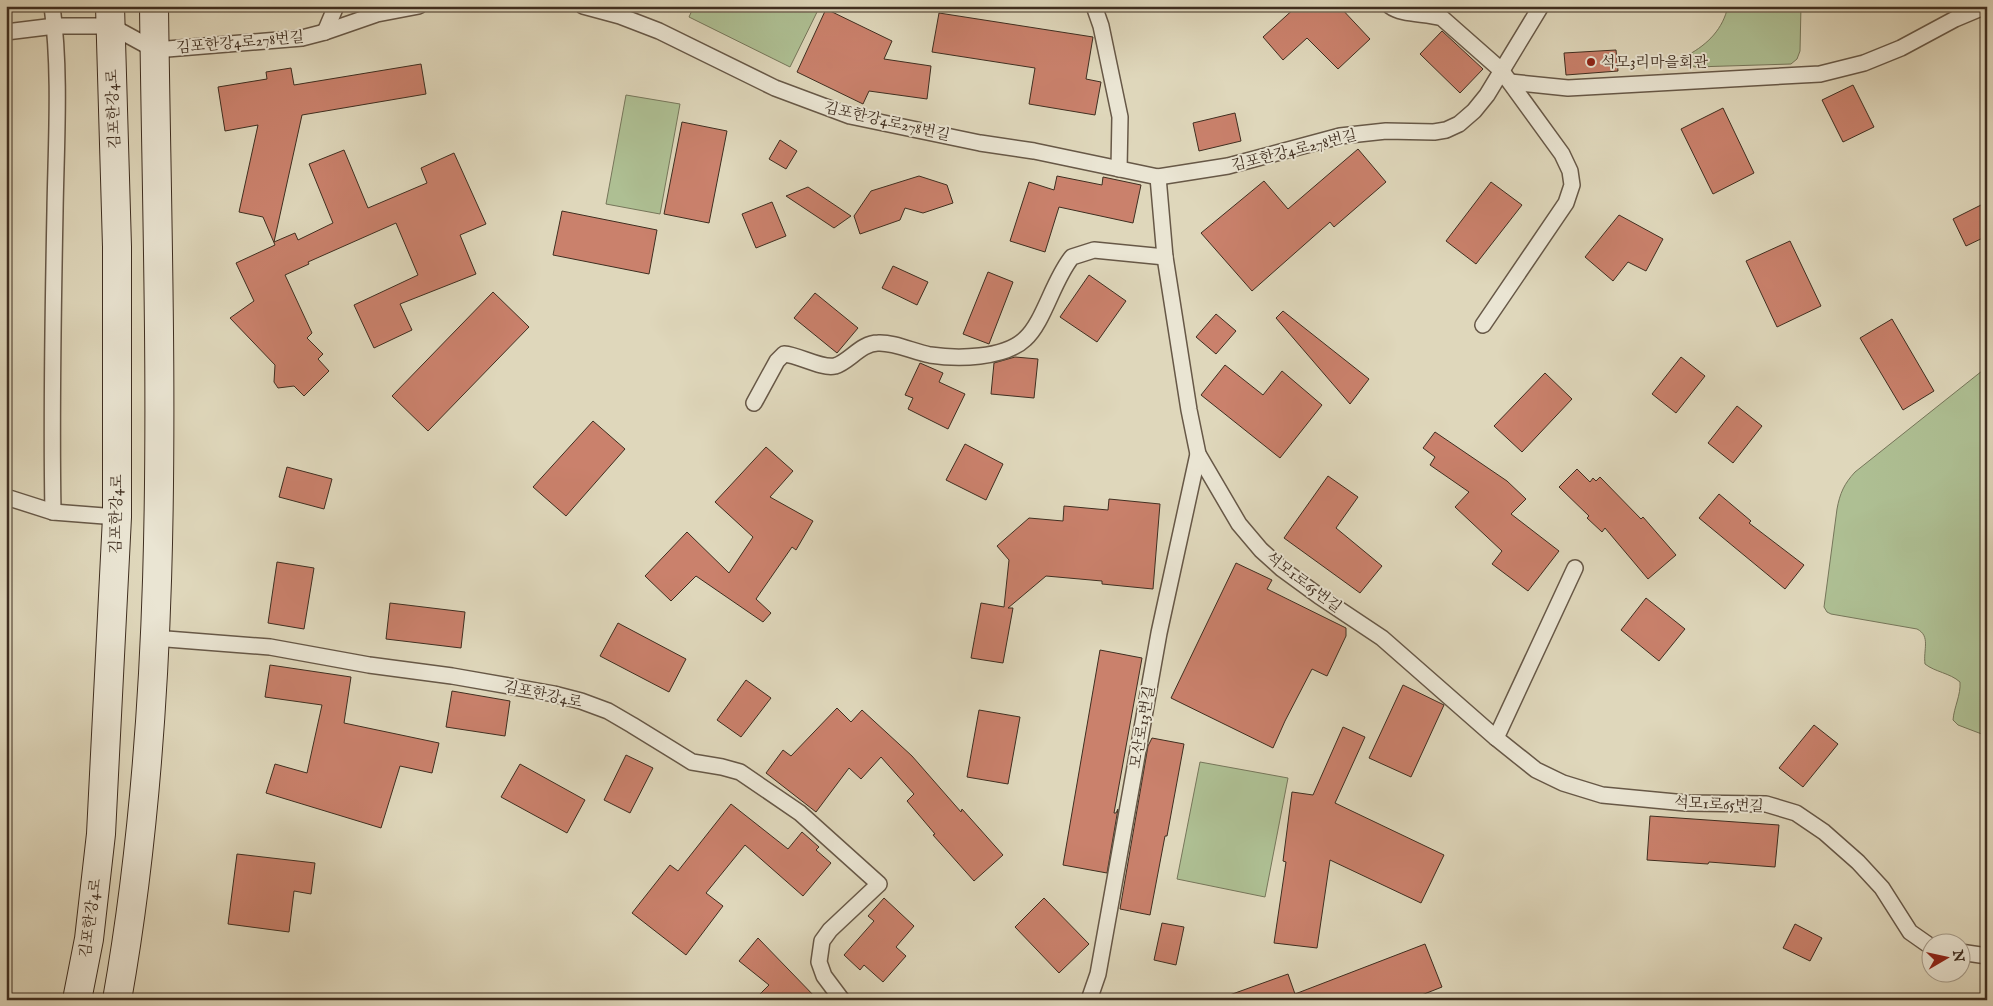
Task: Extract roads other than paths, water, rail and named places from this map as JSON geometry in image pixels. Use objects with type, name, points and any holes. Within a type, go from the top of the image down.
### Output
[{"type":"street","points":[[117,1000],[126,945],[144,798],[154,638],[159,510],[154,6]]},
{"type":"street","name":"김포한강4로","points":[[77,1000],[89,939],[101,834],[117,517],[117,247],[110,16]]},
{"type":"lane","points":[[52,6],[55,26],[56,120],[51,395],[53,512]]},
{"type":"lane","name":"김포한강4로278번길","points":[[325,32],[336,6]]},
{"type":"lane","name":"김포한강4로278번길","points":[[155,50],[302,38],[377,14],[419,6]]},
{"type":"lane","name":"김포한강4로278번길","points":[[583,6],[620,16],[659,31],[774,88],[850,116],[1158,177],[1188,174],[1228,166],[1340,136],[1446,130],[1459,124],[1474,111],[1506,76],[1542,6]]},
{"type":"lane","points":[[1094,6],[1101,26],[1120,118],[1119,169]]},
{"type":"lane","points":[[1390,6],[1405,12],[1430,14],[1442,18],[1506,76],[1562,154],[1570,171],[1572,185],[1566,203],[1483,325]]},
{"type":"lane","points":[[1506,76],[1568,88],[1820,74],[1864,64],[1902,48],[1955,19],[1986,6]]},
{"type":"lane","points":[[6,32],[55,26],[110,16],[155,50]]},
{"type":"lane","name":"석모1로65번길","points":[[1158,177],[1166,257],[1198,454],[1239,524],[1261,550],[1282,569],[1319,596],[1382,638],[1496,738],[1536,770],[1550,778],[1602,795],[1686,803],[1766,804],[1796,812],[1824,832],[1858,862],[1882,888],[1910,932],[1920,939]]},
{"type":"lane","points":[[754,403],[777,360],[784,354],[798,356],[827,366],[836,366],[866,346],[877,342],[931,355],[958,357],[997,353],[1024,340],[1033,330],[1055,284],[1072,257],[1094,250],[1166,257]]},
{"type":"lane","name":"모산로13번길","points":[[1089,1000],[1098,974],[1158,634],[1198,454]]},
{"type":"lane","points":[[6,497],[53,512],[117,517]]},
{"type":"lane","points":[[1496,738],[1574,568]]},
{"type":"lane","name":"김포한강4로","points":[[154,638],[270,647],[369,665],[452,676],[554,694],[582,701],[608,711],[692,762],[740,772],[800,813],[878,884],[830,930],[822,941],[820,962],[824,976],[842,1000]]},
{"type":"lane","points":[[1970,953],[1987,956]]},
{"type":"place","name":"석모3리마을회관","points":[[1591,62]]}]
